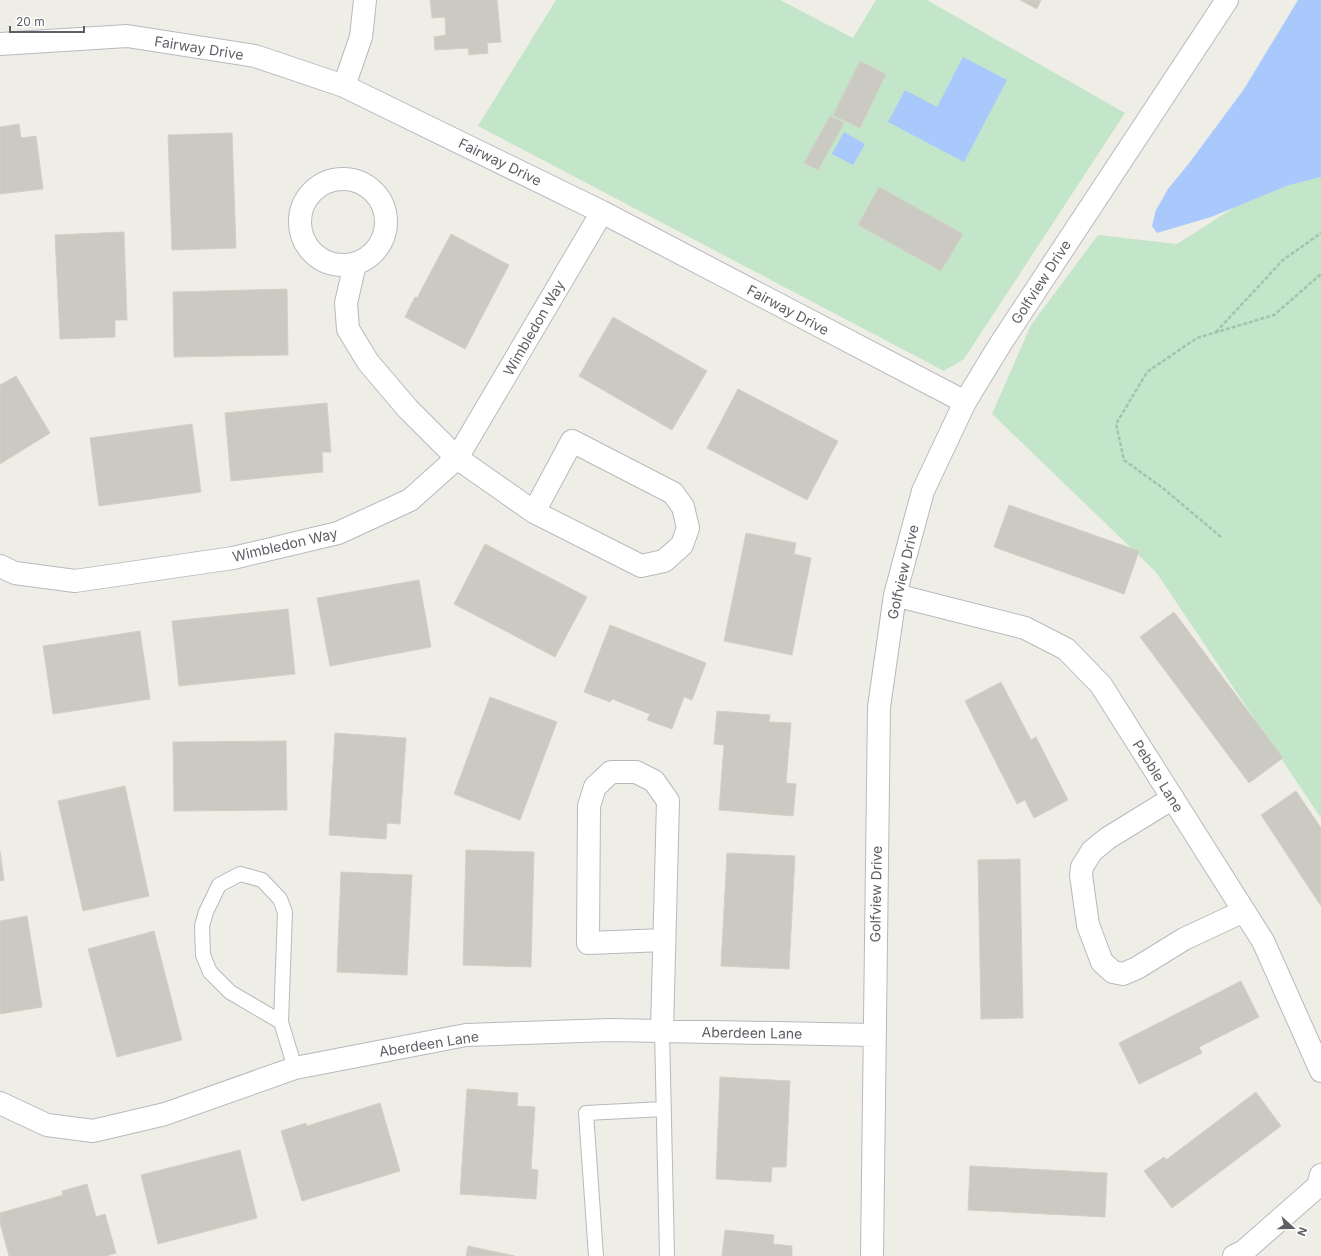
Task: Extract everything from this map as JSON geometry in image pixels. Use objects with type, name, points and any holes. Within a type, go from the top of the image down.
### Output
[{"type":"street","points":[[344,86],[361,37],[365,0]]},
{"type":"street","name":"Golfview Drive","points":[[872,1256],[879,707],[895,595],[923,491],[965,402],[1001,342],[1227,0]]},
{"type":"street","name":"Fairway Drive","points":[[0,44],[127,36],[255,56],[344,86],[602,212],[965,402]]},
{"type":"street","name":"Wimbledon Way","points":[[0,566],[15,573],[75,581],[233,558],[338,533],[410,500],[457,458],[602,212]]},
{"type":"street","points":[[355,264],[346,303],[348,329],[368,362],[408,409],[457,458],[534,512],[641,566],[664,561],[682,545],[688,528],[683,507],[673,493],[572,441],[534,512]]},
{"type":"street","name":"Pebble Lane","points":[[895,595],[1025,628],[1066,649],[1101,685],[1263,941],[1321,1071]]},
{"type":"street","points":[[662,1031],[668,801],[654,781],[636,772],[611,772],[595,787],[589,806],[588,943],[664,940]]},
{"type":"street","points":[[1173,798],[1108,838],[1092,851],[1082,867],[1081,875],[1088,925],[1102,962],[1113,972],[1123,974],[1137,968],[1184,939],[1244,911]]},
{"type":"street","name":"Aberdeen Lane","points":[[0,1103],[47,1125],[93,1131],[165,1114],[296,1068],[466,1035],[611,1030],[874,1035]]},
{"type":"street","points":[[1234,1256],[1244,1251],[1320,1183]]},
{"type":"lane","points":[[281,1022],[230,992],[210,972],[203,955],[202,926],[219,885],[240,874],[262,880],[280,899],[285,912],[281,1022],[296,1068]]},
{"type":"lane","points":[[662,1031],[667,1256]]},
{"type":"lane","points":[[596,1256],[586,1113],[664,1110]]},
{"type":"path","points":[[1216,332],[1283,260],[1321,234]]},
{"type":"path","points":[[1221,537],[1164,489],[1124,460],[1116,424],[1147,372],[1197,338],[1274,315],[1321,274]]},
{"type":"green space","points":[[556,0],[780,0],[853,38],[876,0],[927,0],[1125,113],[964,359],[944,371],[478,126]]},
{"type":"green space","points":[[1321,165],[1321,818],[1156,572],[992,414],[1031,325],[1098,235],[1177,244],[1266,187]]},
{"type":"water","points":[[1298,0],[1321,0],[1321,177],[1289,185],[1211,217],[1157,233],[1152,226],[1156,210],[1168,189],[1244,89]]},
{"type":"water","points":[[963,57],[1007,80],[964,162],[888,122],[905,90],[937,107]]},
{"type":"water","points":[[844,132],[865,144],[853,165],[832,154]]},
{"type":"building","points":[[430,0],[497,0],[501,42],[487,43],[488,53],[469,55],[468,48],[435,50],[434,37],[446,35],[445,17],[432,18]]},
{"type":"building","points":[[1020,0],[1041,0],[1037,9]]},
{"type":"building","points":[[860,61],[886,74],[860,128],[833,115]]},
{"type":"building","points":[[830,116],[844,123],[818,170],[804,163]]},
{"type":"building","points":[[19,124],[21,138],[36,136],[43,189],[0,194],[0,127]]},
{"type":"building","points":[[232,133],[236,248],[172,250],[168,135]]},
{"type":"building","points":[[879,187],[963,234],[941,271],[858,225]]},
{"type":"building","points":[[124,232],[127,320],[115,320],[115,337],[60,339],[55,235]]},
{"type":"building","points":[[451,234],[509,265],[465,349],[405,317],[415,297],[417,298]]},
{"type":"building","points":[[287,289],[288,355],[174,357],[173,292]]},
{"type":"building","points":[[613,317],[707,371],[672,430],[579,376]]},
{"type":"building","points":[[16,376],[50,433],[0,464],[0,385]]},
{"type":"building","points":[[738,389],[838,441],[807,500],[707,448]]},
{"type":"building","points":[[327,403],[331,452],[322,452],[323,472],[231,481],[225,413]]},
{"type":"building","points":[[192,424],[201,492],[99,506],[90,438]]},
{"type":"building","points":[[1009,505],[1139,551],[1124,594],[994,547]]},
{"type":"building","points":[[746,533],[796,543],[794,554],[811,558],[792,655],[724,641]]},
{"type":"building","points":[[485,544],[587,597],[555,657],[454,604]]},
{"type":"building","points":[[419,580],[431,647],[330,666],[317,598]]},
{"type":"building","points":[[288,609],[295,674],[179,686],[172,621]]},
{"type":"building","points":[[1174,612],[1283,758],[1249,783],[1140,637]]},
{"type":"building","points":[[610,625],[706,663],[692,700],[684,697],[672,729],[647,720],[650,714],[612,699],[610,702],[584,692]]},
{"type":"building","points":[[140,631],[150,699],[53,714],[43,646]]},
{"type":"building","points":[[1001,682],[1031,740],[1036,737],[1068,800],[1034,818],[1025,800],[1017,804],[965,701]]},
{"type":"building","points":[[490,697],[557,722],[520,820],[454,794]]},
{"type":"building","points":[[717,711],[770,715],[769,722],[791,723],[786,783],[796,784],[793,816],[719,810],[724,745],[714,744]]},
{"type":"building","points":[[335,733],[406,738],[400,824],[387,823],[386,839],[329,835]]},
{"type":"building","points":[[286,741],[287,810],[174,811],[173,742]]},
{"type":"building","points":[[125,786],[149,896],[83,911],[58,801]]},
{"type":"building","points":[[1296,791],[1321,828],[1321,906],[1261,815]]},
{"type":"building","points":[[466,850],[534,852],[531,967],[463,965]]},
{"type":"building","points":[[0,851],[4,880],[0,881]]},
{"type":"building","points":[[727,853],[795,856],[789,969],[721,966]]},
{"type":"building","points":[[1020,859],[1023,1018],[981,1019],[978,860]]},
{"type":"building","points":[[341,872],[412,875],[407,975],[337,972]]},
{"type":"building","points":[[27,916],[42,1007],[0,1014],[0,921]]},
{"type":"building","points":[[154,931],[182,1040],[117,1057],[88,949]]},
{"type":"building","points":[[1241,981],[1259,1017],[1199,1047],[1202,1053],[1139,1084],[1119,1043]]},
{"type":"building","points":[[720,1077],[790,1081],[786,1167],[772,1167],[771,1182],[716,1179]]},
{"type":"building","points":[[467,1089],[518,1093],[517,1106],[535,1107],[531,1169],[538,1170],[536,1199],[460,1194]]},
{"type":"building","points":[[1256,1092],[1281,1126],[1172,1208],[1144,1171],[1164,1157],[1166,1160]]},
{"type":"building","points":[[380,1103],[400,1171],[302,1201],[281,1131],[306,1123],[307,1126]]},
{"type":"building","points":[[240,1150],[257,1218],[158,1244],[141,1175]]},
{"type":"building","points":[[970,1166],[1107,1173],[1105,1217],[968,1210]]},
{"type":"building","points":[[87,1184],[96,1217],[105,1214],[116,1253],[106,1256],[9,1256],[0,1223],[0,1213],[63,1195],[62,1191]]},
{"type":"building","points":[[725,1230],[774,1235],[773,1244],[792,1246],[792,1256],[722,1256]]},
{"type":"building","points":[[468,1246],[515,1256],[466,1256]]}]
